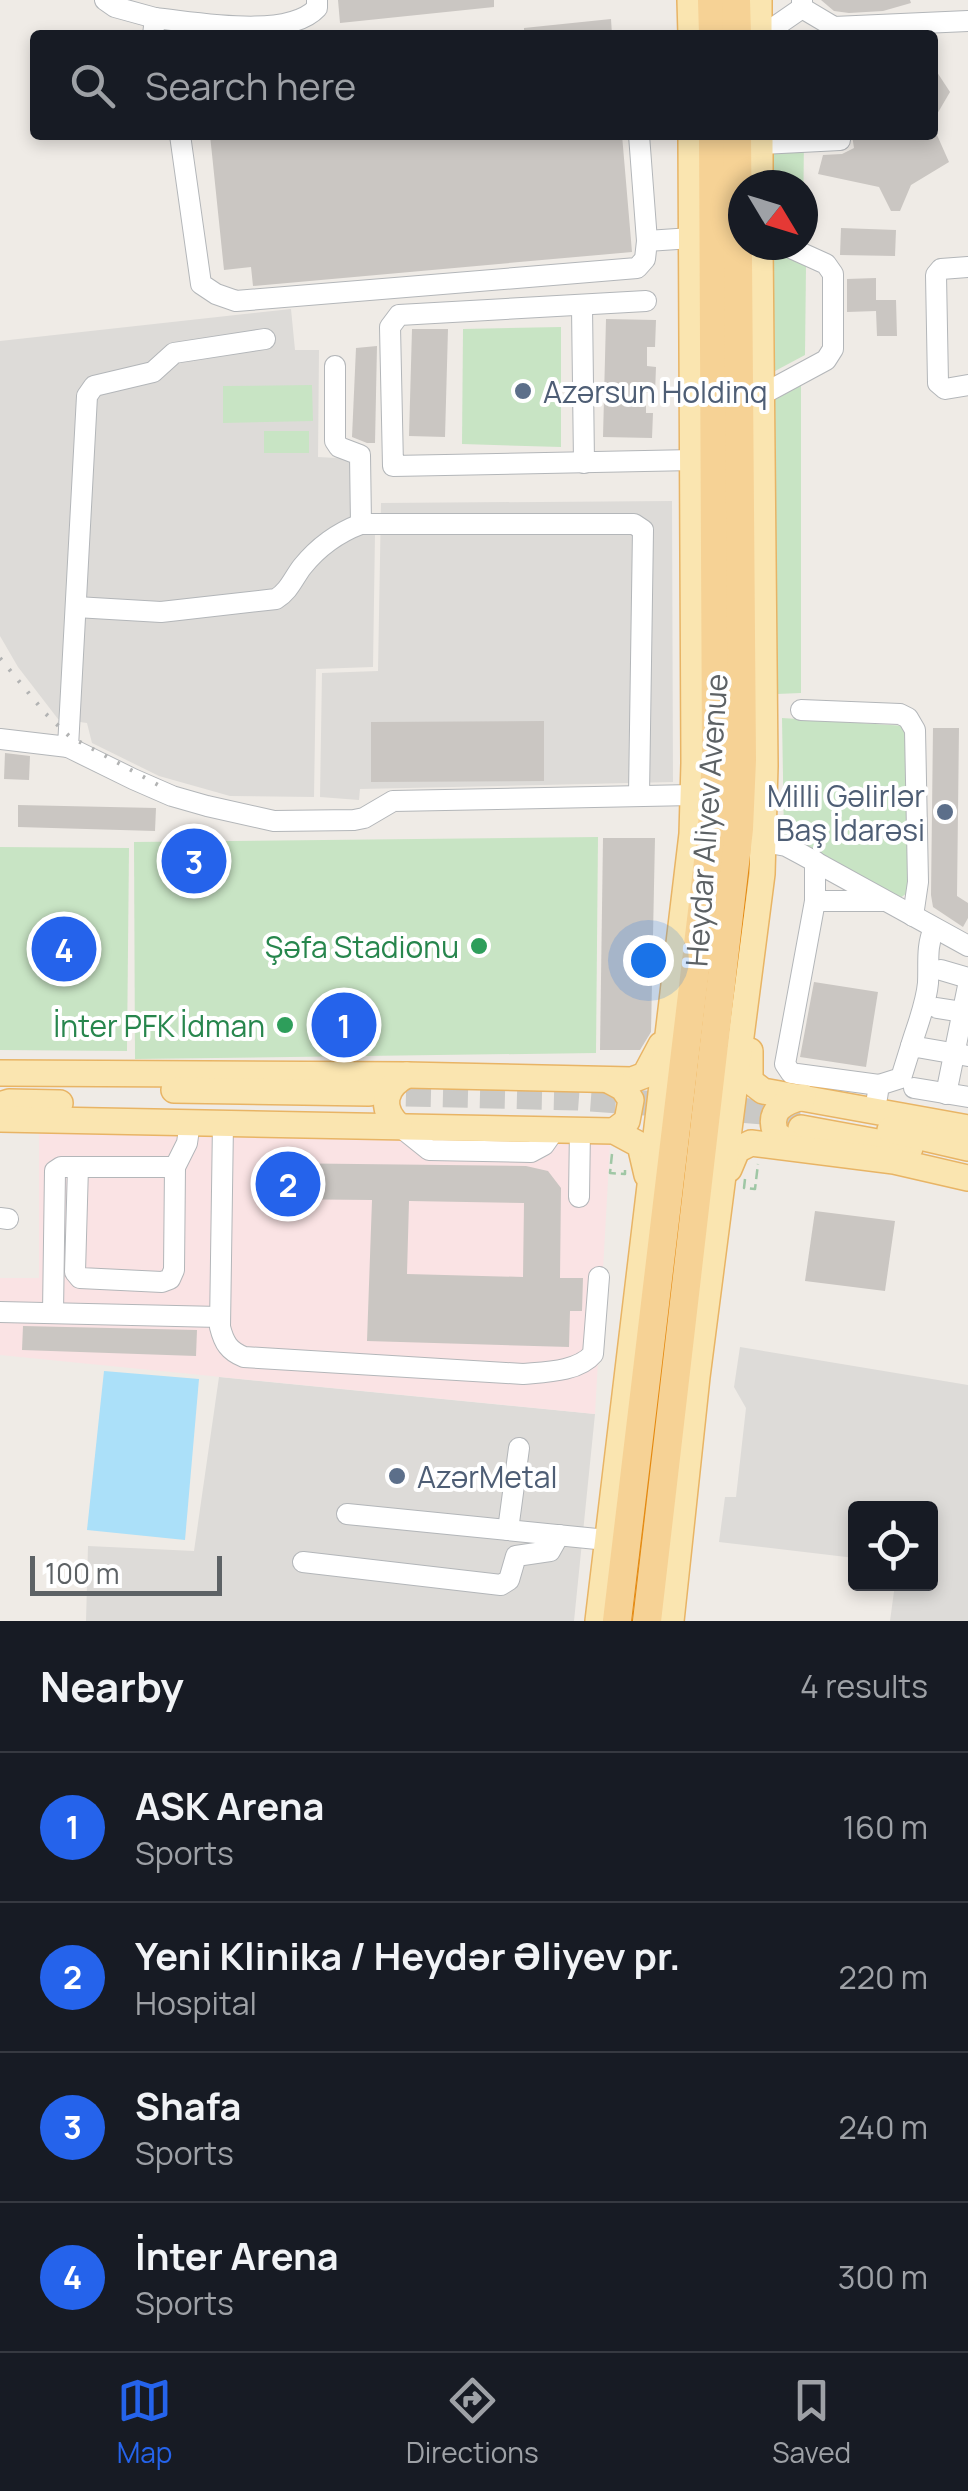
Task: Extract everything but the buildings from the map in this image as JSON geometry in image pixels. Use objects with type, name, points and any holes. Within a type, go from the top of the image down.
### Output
[{"type":"highway","points":[[712,0],[712,30]]},
{"type":"highway","points":[[736,0],[737,30]]},
{"type":"highway","name":"Heydar Aliyev Avenue","points":[[618,1621],[712,828],[716,757],[714,140]]},
{"type":"highway","name":"Heydar Aliyev Avenue","points":[[647,1621],[738,830],[752,140]]},
{"type":"main road","points":[[690,0],[691,30]]},
{"type":"main road","points":[[759,0],[761,30]]},
{"type":"main road","points":[[598,1621],[692,834],[692,140]]},
{"type":"main road","points":[[752,140],[757,170]]},
{"type":"main road","points":[[760,260],[764,842],[749,1076],[754,1086],[800,1122],[894,1161],[968,1178]]},
{"type":"main road","points":[[671,1621],[762,874]]},
{"type":"main road","points":[[0,1073],[632,1080],[645,1075],[670,1022]]},
{"type":"main road","points":[[399,1126],[388,1113],[386,1094],[397,1080],[407,1075]]},
{"type":"main road","points":[[610,1081],[623,1088],[631,1100],[627,1121],[614,1131]]},
{"type":"main road","points":[[0,1084],[369,1100],[0,1105]]},
{"type":"main road","points":[[722,1188],[734,1155],[742,1146],[877,1097],[968,1128]]},
{"type":"main road","points":[[0,1118],[614,1131],[640,1145],[649,1187]]},
{"type":"main road","points":[[800,1122],[968,1148]]},
{"type":"main road","points":[[800,1122],[968,1161]]},
{"type":"street","points":[[105,0],[154,26],[283,24],[310,16],[318,8],[316,0]]},
{"type":"street","points":[[768,30],[802,4],[834,27],[968,21]]},
{"type":"street","points":[[181,140],[200,284],[236,301],[637,268],[645,259],[647,241],[639,140]]},
{"type":"street","points":[[647,241],[692,238]]},
{"type":"street","points":[[763,394],[826,360],[833,349],[833,274],[817,260]]},
{"type":"street","points":[[968,267],[941,269],[936,275],[938,383],[944,389],[968,385]]},
{"type":"street","points":[[393,466],[390,326],[398,316],[646,301]]},
{"type":"street","points":[[582,307],[584,463]]},
{"type":"street","points":[[68,747],[86,396],[94,386],[153,372],[174,353],[265,339]]},
{"type":"street","points":[[335,366],[335,442],[360,455],[361,524]]},
{"type":"street","points":[[361,466],[694,460]]},
{"type":"street","points":[[76,607],[160,612],[276,599],[338,533],[361,524],[640,526],[643,530],[639,795]]},
{"type":"street","points":[[801,710],[900,714],[916,730],[918,882],[913,916]]},
{"type":"street","points":[[0,739],[68,747],[172,796],[274,821],[354,820],[393,801],[693,795]]},
{"type":"street","points":[[764,842],[786,846],[968,946]]},
{"type":"street","points":[[815,861],[815,902],[785,1064],[797,1074],[877,1097],[901,1078],[924,1004],[927,950],[934,928]]},
{"type":"street","points":[[815,902],[886,901]]},
{"type":"street","points":[[941,970],[968,978]]},
{"type":"street","points":[[946,1094],[961,1055],[968,986]]},
{"type":"street","points":[[937,1008],[965,1012]]},
{"type":"street","points":[[911,1046],[961,1055]]},
{"type":"street","points":[[914,1088],[968,1097]]},
{"type":"street","points":[[78,1167],[75,1272],[88,1280],[170,1279],[174,1270],[175,1167],[187,1143],[190,1122]]},
{"type":"street","points":[[222,1123],[220,1317],[224,1342],[233,1352],[244,1356],[522,1374],[553,1372],[588,1360],[592,1354],[599,1277]]},
{"type":"street","points":[[568,1129],[579,1196]]},
{"type":"street","points":[[52,1313],[53,1180],[61,1167],[175,1167]]},
{"type":"street","points":[[0,1312],[220,1317]]},
{"type":"street","points":[[508,1530],[519,1448]]},
{"type":"street","points":[[346,1514],[607,1540]]},
{"type":"street","points":[[303,1562],[500,1585],[509,1580],[518,1554],[550,1552],[559,1535]]},
{"type":"path","points":[[614,1131],[610,1173],[624,1174]]},
{"type":"path","points":[[755,1189],[758,1164]]},
{"type":"shaded area","points":[[291,309],[295,350],[319,350],[318,457],[353,459],[375,533],[373,667],[316,669],[314,797],[230,796],[159,776],[92,743],[87,723],[58,719],[18,667],[0,636],[0,341]]},
{"type":"shaded area","points":[[672,501],[673,782],[360,789],[359,800],[320,797],[322,673],[378,671],[381,503]]},
{"type":"shaded area","points":[[39,1133],[610,1144],[595,1414],[0,1355],[0,1278],[39,1278]]},
{"type":"shaded area","points":[[740,1347],[968,1385],[968,1621],[890,1621],[894,1591],[938,1591],[938,1501],[848,1501],[848,1557],[719,1542],[725,1497],[736,1497],[746,1408],[734,1387]]},
{"type":"shaded area","name":"AzərMetal","points":[[219,1377],[595,1414],[574,1621],[86,1621],[88,1546],[194,1551]]},
{"type":"green space","points":[[773,140],[804,140],[804,170],[773,170]]},
{"type":"green space","points":[[773,260],[793,260],[806,266],[805,355],[775,371]]},
{"type":"green space","points":[[561,327],[561,447],[462,444],[463,329]]},
{"type":"green space","points":[[312,385],[313,421],[223,423],[223,386]]},
{"type":"green space","points":[[801,385],[801,693],[777,694],[773,401]]},
{"type":"green space","points":[[264,431],[309,431],[309,453],[264,453]]},
{"type":"green space","points":[[782,718],[906,726],[910,891],[900,898],[784,836]]},
{"type":"green space","points":[[598,837],[596,1053],[135,1059],[134,842]]},
{"type":"green space","points":[[0,847],[129,848],[127,1051],[0,1050]]},
{"type":"water","points":[[104,1371],[199,1379],[185,1540],[87,1530]]},
{"type":"tunnel","points":[[369,1093],[578,1098],[804,1115]]},
{"type":"railway","points":[[0,658],[69,736],[160,786]]},
{"type":"place","name":"Azərsun Holdinq","points":[[523,391]]},
{"type":"place","name":"Milli Gəlirlər Baş İdarəsi","points":[[945,812]]},
{"type":"place","name":"Shafa","points":[[194,861]]},
{"type":"place","name":"Şəfa Stadionu","points":[[479,946]]},
{"type":"place","name":"İnter Arena","points":[[64,949]]},
{"type":"place","name":"İnter PFK İdman","points":[[285,1025]]},
{"type":"place","name":"ASK Arena","points":[[344,1025]]},
{"type":"place","name":"Yeni Klinika / Heydər Əliyev pr.","points":[[288,1184]]},
{"type":"place","name":"AzərMetal","points":[[397,1476]]}]
